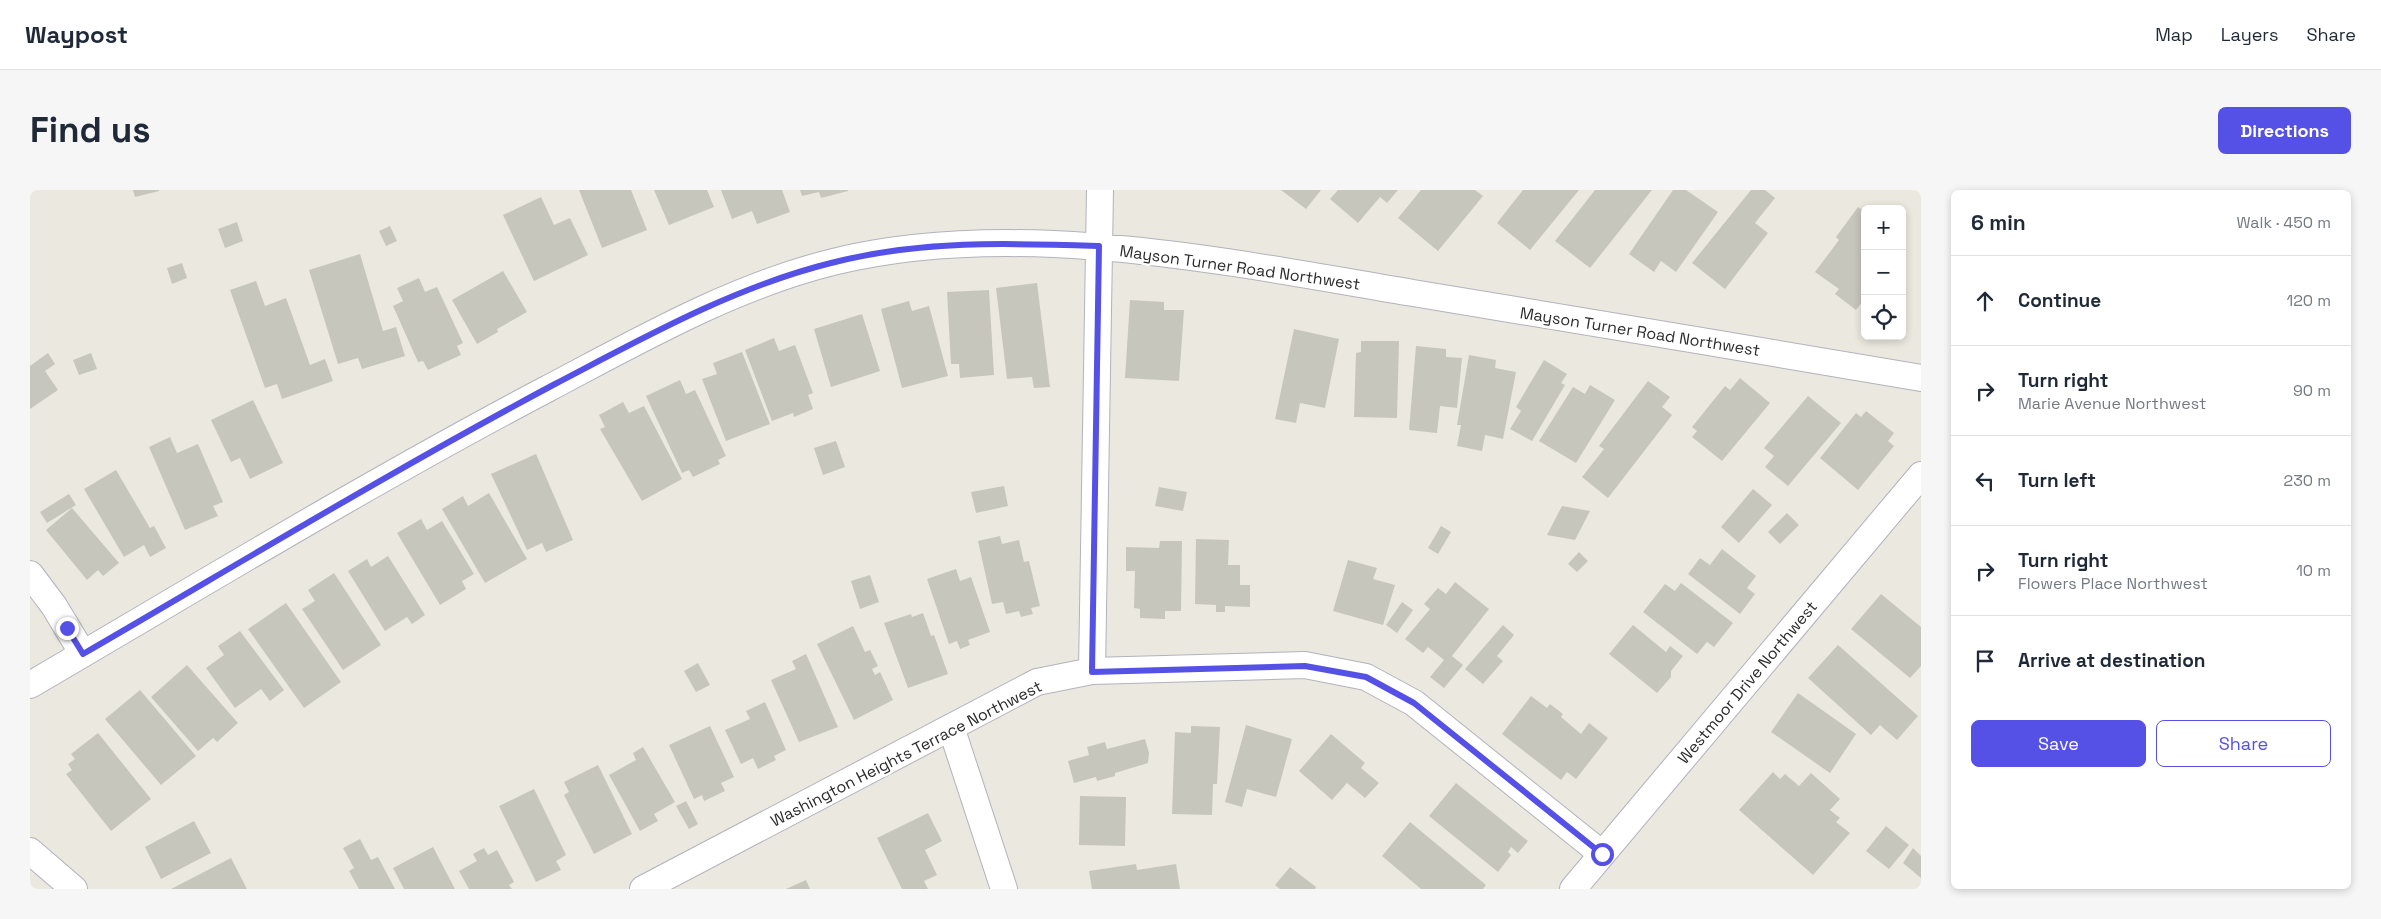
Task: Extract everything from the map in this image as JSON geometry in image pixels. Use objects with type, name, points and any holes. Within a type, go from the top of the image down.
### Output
[{"type":"street","points":[[1092,672],[1100,190]]},
{"type":"street","name":"Mayson Turner Road Northwest","points":[[30,685],[486,421],[641,339],[753,288],[831,263],[911,247],[984,243],[1099,246],[1265,268],[1921,378]]},
{"type":"street","name":"Westmoor Drive Northwest","points":[[1572,889],[1921,474]]},
{"type":"street","points":[[30,574],[54,606],[83,654]]},
{"type":"street","name":"Washington Heights Terrace Northwest","points":[[643,889],[1038,682],[1092,672],[1305,666],[1366,677],[1414,703],[1602,854]]},
{"type":"street","points":[[951,727],[1004,889]]},
{"type":"street","points":[[30,851],[74,889]]},
{"type":"building","points":[[133,190],[159,190],[159,191],[135,197]]},
{"type":"building","points":[[579,190],[631,190],[647,230],[602,248]]},
{"type":"building","points":[[654,190],[707,190],[714,207],[669,225]]},
{"type":"building","points":[[721,190],[782,190],[790,212],[757,224],[752,211],[732,219]]},
{"type":"building","points":[[800,190],[848,191],[821,198],[819,192],[802,196]]},
{"type":"building","points":[[1281,190],[1321,190],[1306,209]]},
{"type":"building","points":[[1338,190],[1398,190],[1387,203],[1380,197],[1358,223],[1330,199]]},
{"type":"building","points":[[1421,190],[1475,190],[1483,196],[1438,251],[1398,218]]},
{"type":"building","points":[[1523,190],[1579,190],[1530,250],[1497,223]]},
{"type":"building","points":[[1595,190],[1652,190],[1590,268],[1555,241]]},
{"type":"building","points":[[1673,190],[1686,190],[1718,212],[1676,272],[1661,261],[1654,272],[1629,254]]},
{"type":"building","points":[[1751,190],[1765,190],[1775,198],[1755,223],[1768,233],[1725,289],[1692,263]]},
{"type":"building","points":[[541,197],[554,225],[570,218],[588,255],[534,281],[503,215]]},
{"type":"building","points":[[1858,207],[1861,209],[1861,303],[1856,310],[1835,294],[1839,289],[1815,272],[1839,240],[1836,237]]},
{"type":"building","points":[[237,222],[243,241],[225,248],[218,229]]},
{"type":"building","points":[[390,226],[397,241],[386,246],[379,231]]},
{"type":"building","points":[[360,254],[383,331],[396,327],[405,356],[362,369],[358,358],[338,364],[309,270]]},
{"type":"building","points":[[182,263],[187,278],[172,284],[167,268]]},
{"type":"building","points":[[503,271],[527,312],[497,329],[498,332],[477,344],[452,300]]},
{"type":"building","points":[[419,278],[425,292],[437,287],[463,343],[457,346],[461,355],[428,370],[423,361],[418,362],[393,306],[403,301],[397,288]]},
{"type":"building","points":[[256,281],[265,306],[286,298],[310,365],[325,359],[333,381],[282,399],[277,384],[265,388],[230,290]]},
{"type":"building","points":[[1037,283],[1050,387],[1034,388],[1032,377],[1007,379],[996,288]]},
{"type":"building","points":[[989,290],[994,375],[960,378],[959,364],[951,364],[947,292]]},
{"type":"building","points":[[1130,300],[1164,302],[1164,310],[1184,310],[1179,381],[1125,378]]},
{"type":"building","points":[[909,301],[912,311],[929,306],[948,376],[902,388],[881,309]]},
{"type":"building","points":[[862,314],[880,371],[831,387],[814,329]]},
{"type":"building","points":[[1294,329],[1339,339],[1325,408],[1300,403],[1296,423],[1275,419]]},
{"type":"building","points":[[774,338],[779,351],[795,345],[813,393],[808,395],[813,409],[794,417],[793,413],[772,421],[745,350]]},
{"type":"building","points":[[1361,341],[1399,341],[1397,418],[1354,417],[1356,353],[1361,352]]},
{"type":"building","points":[[1416,346],[1446,349],[1446,357],[1462,358],[1457,408],[1440,406],[1437,433],[1409,430]]},
{"type":"building","points":[[742,352],[770,424],[726,441],[702,379],[717,374],[713,363]]},
{"type":"building","points":[[48,353],[55,364],[45,371],[58,390],[30,409],[30,366]]},
{"type":"building","points":[[91,353],[97,369],[79,375],[73,360]]},
{"type":"building","points":[[1469,355],[1496,360],[1495,368],[1516,372],[1503,439],[1485,435],[1482,451],[1457,446],[1461,425],[1457,425]]},
{"type":"building","points":[[1544,360],[1567,374],[1561,383],[1565,385],[1532,441],[1510,429],[1521,411],[1516,407]]},
{"type":"building","points":[[1740,378],[1770,403],[1722,461],[1692,437],[1697,431],[1692,427],[1725,386],[1730,390]]},
{"type":"building","points":[[680,380],[686,394],[695,390],[726,456],[718,460],[720,464],[693,477],[689,470],[682,473],[646,396]]},
{"type":"building","points":[[1648,381],[1670,397],[1662,407],[1672,415],[1608,498],[1582,477],[1604,449],[1599,446]]},
{"type":"building","points":[[1590,385],[1615,400],[1576,463],[1539,441],[1573,387],[1585,394]]},
{"type":"building","points":[[1808,396],[1841,423],[1788,486],[1765,467],[1774,456],[1764,448]]},
{"type":"building","points":[[253,400],[283,463],[250,479],[240,458],[231,462],[211,420]]},
{"type":"building","points":[[623,402],[629,413],[644,406],[682,479],[642,501],[600,429],[605,427],[599,415]]},
{"type":"building","points":[[1866,411],[1894,433],[1888,441],[1894,446],[1858,490],[1820,458],[1856,413],[1861,417]]},
{"type":"building","points":[[170,437],[177,453],[198,444],[223,502],[213,506],[218,516],[185,530],[149,447]]},
{"type":"building","points":[[836,441],[845,467],[823,475],[814,448]]},
{"type":"building","points":[[536,454],[573,540],[546,552],[542,543],[527,550],[491,474]]},
{"type":"building","points":[[116,470],[150,528],[154,526],[166,548],[150,557],[144,545],[124,557],[84,489]]},
{"type":"building","points":[[1004,486],[1008,506],[976,513],[971,492]]},
{"type":"building","points":[[1159,487],[1187,492],[1183,511],[1155,506]]},
{"type":"building","points":[[1753,489],[1772,505],[1739,543],[1721,527]]},
{"type":"building","points":[[489,493],[527,559],[485,583],[442,509],[463,496],[468,506]]},
{"type":"building","points":[[69,494],[76,505],[47,523],[40,512]]},
{"type":"building","points":[[1562,506],[1590,511],[1575,540],[1547,535]]},
{"type":"building","points":[[72,508],[119,563],[103,576],[98,570],[87,580],[46,530]]},
{"type":"building","points":[[1787,513],[1799,525],[1780,544],[1768,532]]},
{"type":"building","points":[[421,519],[427,530],[442,521],[474,574],[462,581],[466,589],[440,605],[397,533]]},
{"type":"building","points":[[1441,526],[1451,532],[1438,554],[1428,548]]},
{"type":"building","points":[[1000,536],[1002,544],[1019,540],[1024,562],[1029,561],[1040,606],[1031,608],[1033,614],[1021,617],[1019,611],[1006,614],[1003,602],[992,604],[978,541]]},
{"type":"building","points":[[1196,539],[1229,540],[1228,565],[1240,565],[1240,585],[1250,585],[1250,607],[1225,606],[1225,612],[1216,612],[1216,605],[1195,604]]},
{"type":"building","points":[[1160,541],[1182,541],[1181,611],[1165,611],[1165,619],[1140,618],[1140,609],[1134,608],[1135,571],[1126,571],[1126,547],[1159,548]]},
{"type":"building","points":[[1722,549],[1756,576],[1747,588],[1755,594],[1740,614],[1688,574],[1700,558],[1710,565]]},
{"type":"building","points":[[1579,552],[1588,561],[1577,572],[1568,564]]},
{"type":"building","points":[[388,556],[425,615],[412,624],[407,617],[385,631],[348,571],[367,559],[371,567]]},
{"type":"building","points":[[1348,560],[1377,568],[1373,579],[1395,585],[1383,625],[1333,611]]},
{"type":"building","points":[[956,569],[960,581],[971,577],[990,632],[968,640],[970,645],[960,649],[957,641],[949,644],[927,579]]},
{"type":"building","points":[[334,573],[381,645],[343,670],[302,609],[315,601],[308,590]]},
{"type":"building","points":[[870,575],[879,602],[860,609],[851,581]]},
{"type":"building","points":[[1455,582],[1489,609],[1452,656],[1463,665],[1444,688],[1430,677],[1444,660],[1428,647],[1423,653],[1405,639],[1430,609],[1424,604],[1438,588],[1446,594]]},
{"type":"building","points":[[1681,583],[1733,623],[1714,647],[1707,642],[1697,654],[1643,612],[1665,584],[1675,591]]},
{"type":"building","points":[[1881,594],[1921,627],[1921,666],[1910,678],[1851,629]]},
{"type":"building","points":[[1402,602],[1413,610],[1397,633],[1386,625]]},
{"type":"building","points":[[286,603],[341,682],[304,708],[248,629]]},
{"type":"building","points":[[923,613],[931,636],[934,635],[948,674],[908,688],[884,623],[911,614],[912,617]]},
{"type":"building","points":[[1503,625],[1514,635],[1497,656],[1503,661],[1483,684],[1465,669]]},
{"type":"building","points":[[1633,625],[1666,652],[1670,646],[1683,656],[1671,671],[1671,677],[1657,693],[1609,654]]},
{"type":"building","points":[[853,626],[865,652],[870,650],[878,666],[872,669],[875,675],[880,672],[893,700],[854,720],[817,644]]},
{"type":"building","points":[[240,631],[284,690],[270,701],[261,689],[235,708],[206,668],[224,655],[218,646]]},
{"type":"building","points":[[1838,645],[1918,716],[1897,740],[1880,725],[1871,735],[1808,678]]},
{"type":"building","points":[[806,654],[838,727],[799,742],[771,680],[796,669],[792,661]]},
{"type":"building","points":[[698,663],[710,685],[696,692],[684,671]]},
{"type":"building","points":[[187,665],[238,723],[217,742],[213,738],[198,751],[151,697]]},
{"type":"building","points":[[140,690],[196,756],[161,785],[105,719]]},
{"type":"building","points":[[1798,693],[1856,734],[1830,773],[1771,732]]},
{"type":"building","points":[[1531,696],[1547,708],[1550,704],[1563,714],[1561,717],[1581,734],[1589,723],[1608,738],[1576,779],[1567,772],[1561,780],[1502,734]]},
{"type":"building","points":[[765,702],[786,750],[774,756],[776,760],[758,769],[753,758],[741,764],[725,730],[750,719],[746,711]]},
{"type":"building","points":[[1246,725],[1292,739],[1276,797],[1247,789],[1242,807],[1225,802]]},
{"type":"building","points":[[710,726],[734,777],[721,783],[725,791],[704,801],[702,795],[694,799],[669,745]]},
{"type":"building","points":[[1191,726],[1220,727],[1217,784],[1213,784],[1212,815],[1172,814],[1175,732],[1191,733]]},
{"type":"building","points":[[98,733],[151,799],[111,831],[66,774],[72,770],[68,764],[75,759],[71,754]]},
{"type":"building","points":[[1331,734],[1365,763],[1361,768],[1379,783],[1365,798],[1347,783],[1332,800],[1299,771]]},
{"type":"building","points":[[1145,739],[1149,753],[1148,763],[1115,773],[1115,776],[1097,781],[1096,777],[1074,783],[1068,761],[1089,755],[1087,747],[1105,742],[1107,749]]},
{"type":"building","points":[[643,747],[675,802],[654,814],[658,821],[640,831],[609,775],[636,760],[633,753]]},
{"type":"building","points":[[598,765],[632,834],[594,854],[564,795],[569,792],[564,782]]},
{"type":"building","points":[[1773,772],[1780,779],[1785,774],[1799,786],[1811,773],[1840,799],[1830,810],[1840,818],[1836,822],[1850,833],[1813,875],[1739,810]]},
{"type":"building","points":[[1456,783],[1528,841],[1518,853],[1511,847],[1508,852],[1511,855],[1498,872],[1429,816]]},
{"type":"building","points":[[534,789],[566,855],[556,861],[561,870],[536,882],[499,806]]},
{"type":"building","points":[[1080,796],[1126,797],[1125,846],[1079,845]]},
{"type":"building","points":[[686,801],[698,824],[689,829],[676,806]]},
{"type":"building","points":[[928,813],[942,841],[925,850],[937,875],[924,881],[928,889],[902,889],[877,838]]},
{"type":"building","points":[[194,821],[211,853],[161,879],[145,847]]},
{"type":"building","points":[[1410,822],[1486,885],[1483,889],[1421,889],[1382,856]]},
{"type":"building","points":[[1886,826],[1909,845],[1889,869],[1866,851]]},
{"type":"building","points":[[360,839],[371,860],[378,857],[395,889],[359,889],[349,871],[354,868],[343,848]]},
{"type":"building","points":[[433,847],[455,889],[404,889],[393,868]]},
{"type":"building","points":[[484,848],[488,855],[497,850],[514,882],[509,885],[512,889],[469,889],[459,871],[477,861],[473,854]]},
{"type":"building","points":[[1913,848],[1921,856],[1921,878],[1903,863]]},
{"type":"building","points":[[231,858],[247,889],[171,889]]},
{"type":"building","points":[[1136,864],[1137,870],[1176,864],[1180,889],[1092,889],[1089,871]]},
{"type":"building","points":[[1290,867],[1316,887],[1315,889],[1280,889],[1275,885]]},
{"type":"building","points":[[806,880],[810,889],[786,889]]},
{"type":"route","points":[[67,628],[83,654],[486,421],[641,339],[753,288],[831,263],[911,247],[984,243],[1099,246],[1092,672],[1305,666],[1366,677],[1414,703],[1602,854]]}]
